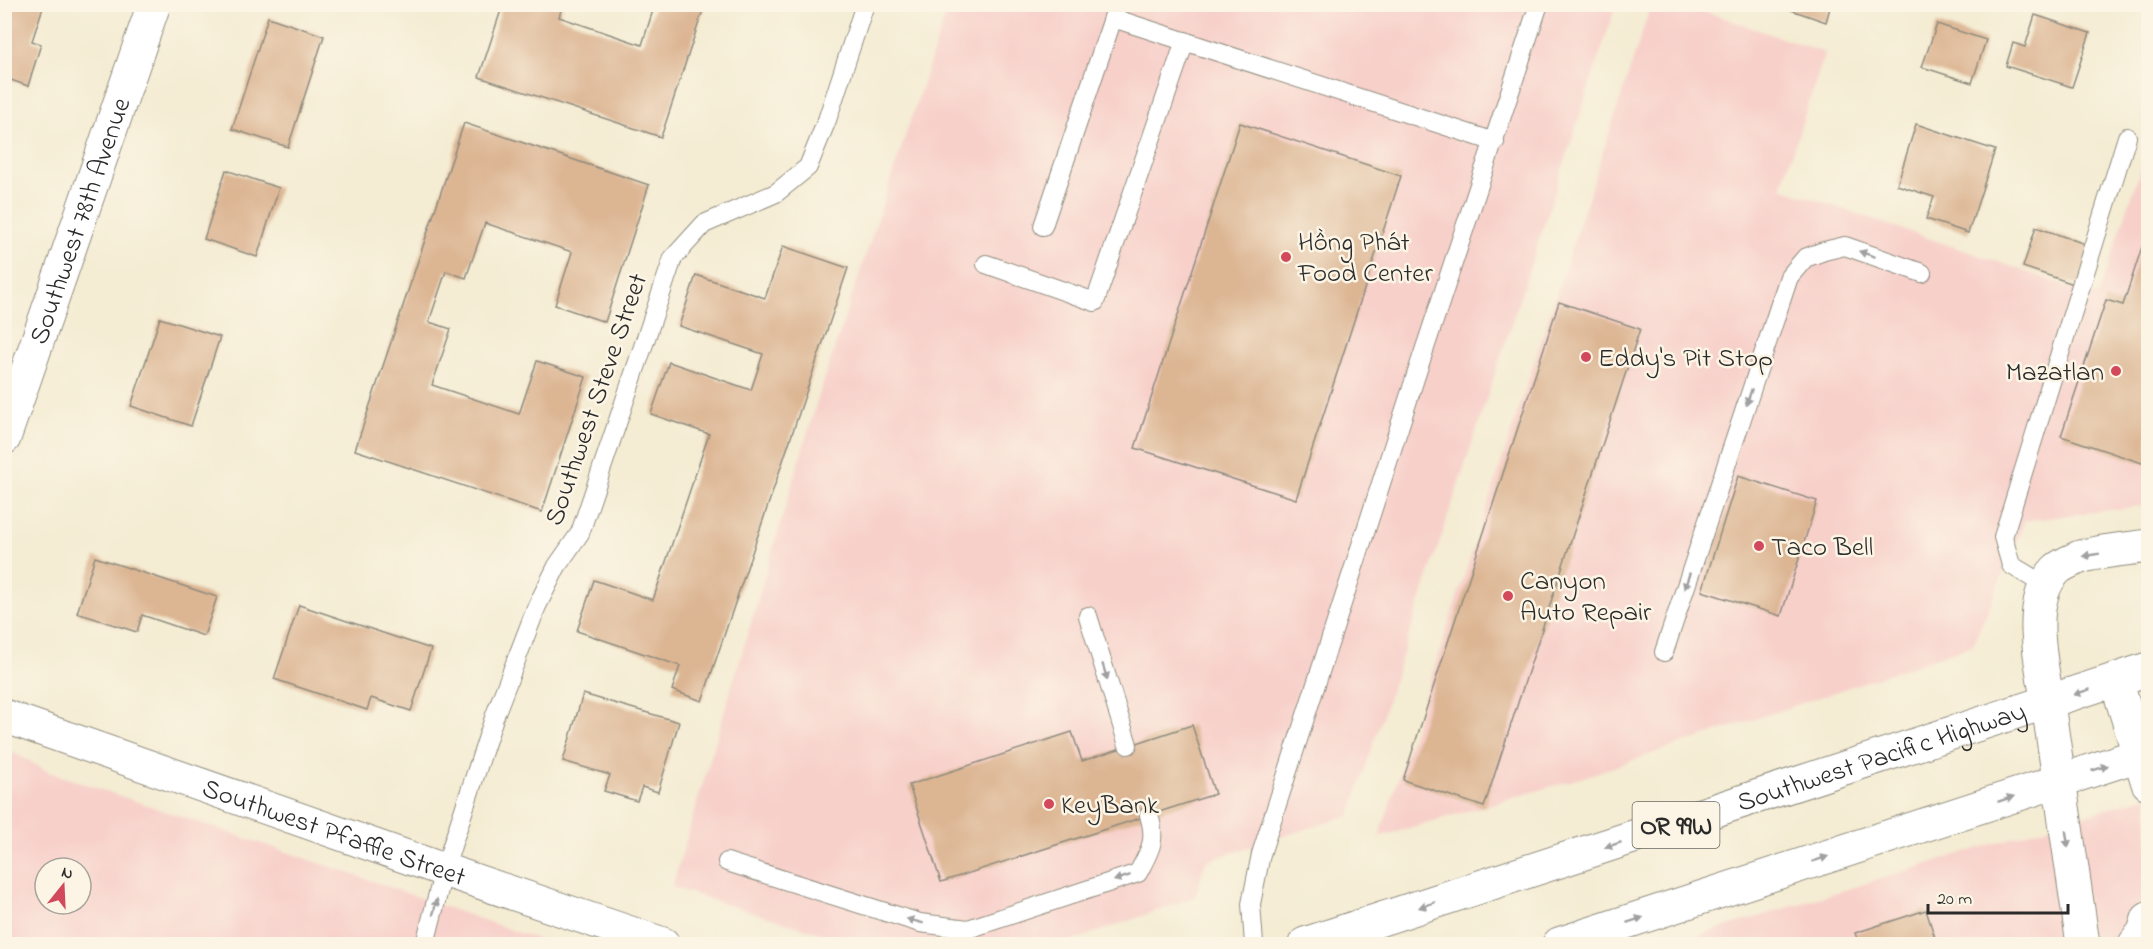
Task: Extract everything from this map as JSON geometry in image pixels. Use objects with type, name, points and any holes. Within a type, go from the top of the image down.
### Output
[{"type":"main road","name":"Southwest 78th Avenue","points":[[4,438],[154,4]]},
{"type":"main road","points":[[2083,945],[2037,630],[2040,603],[2046,586],[2056,570],[2081,557],[2148,546]]},
{"type":"main road","name":"Southwest Pacific Highway","points":[[1305,945],[2048,704],[2148,669]]},
{"type":"main road","points":[[1560,945],[2059,781],[2146,763],[2116,680]]},
{"type":"main road","name":"Southwest Pfaffle Street","points":[[4,716],[663,945]]},
{"type":"main road","points":[[2135,945],[2144,932],[2148,919]]},
{"type":"lane","name":"Southwest Steve Street","points":[[425,945],[444,870],[495,715],[537,606],[556,566],[580,533],[673,258],[704,224],[776,193],[807,167],[827,120],[865,4]]},
{"type":"lane","points":[[1254,945],[1251,904],[1260,854],[1539,4]]},
{"type":"lane","points":[[1043,226],[1115,11],[1185,41],[1495,142]]},
{"type":"lane","points":[[986,264],[1095,302],[1185,41]]},
{"type":"lane","points":[[2046,586],[2011,565],[2003,537],[2127,137]]},
{"type":"lane","points":[[1664,652],[1789,278],[1805,258],[1845,246],[1922,273]]},
{"type":"lane","points":[[1088,616],[1128,746]]},
{"type":"lane","points":[[727,862],[920,923],[968,929],[1138,873],[1151,850],[1154,830],[1149,815]]},
{"type":"shaded area","points":[[949,5],[1616,5],[1350,815],[1206,861],[1195,897],[1064,944],[854,944],[672,887],[817,401]]},
{"type":"shaded area","points":[[1651,5],[1686,5],[1825,53],[1781,188],[2098,296],[2148,148],[2148,505],[2025,521],[1973,645],[1584,777],[1379,837]]},
{"type":"shaded area","points":[[4,747],[49,772],[551,944],[5,944]]},
{"type":"shaded area","points":[[2148,796],[2148,944],[1670,944]]},
{"type":"building","points":[[5,4],[44,4],[32,41],[41,44],[28,86],[5,78]]},
{"type":"building","points":[[503,4],[563,4],[559,17],[642,45],[655,4],[705,4],[661,137],[479,77]]},
{"type":"building","points":[[1774,4],[1831,4],[1826,22]]},
{"type":"building","points":[[2035,15],[2090,33],[2072,87],[2006,66],[2013,43],[2025,47]]},
{"type":"building","points":[[268,17],[324,36],[288,147],[232,129]]},
{"type":"building","points":[[1937,24],[1986,40],[1972,83],[1922,67]]},
{"type":"building","points":[[464,123],[649,185],[605,322],[555,305],[572,252],[485,223],[466,278],[446,271],[429,322],[451,329],[432,385],[519,414],[537,361],[586,377],[542,512],[355,450]]},
{"type":"building","name":"Hồng Phát Food Center","points":[[1240,123],[1401,176],[1296,499],[1135,448]]},
{"type":"building","points":[[1916,124],[1995,150],[1968,233],[1926,219],[1934,197],[1897,185]]},
{"type":"building","points":[[226,170],[279,188],[257,257],[204,239]]},
{"type":"building","points":[[2036,227],[2094,247],[2080,286],[2023,267]]},
{"type":"building","points":[[783,246],[848,268],[702,701],[672,690],[680,666],[577,631],[594,580],[653,600],[709,434],[651,414],[669,362],[751,390],[763,354],[679,326],[696,275],[765,298]]},
{"type":"building","name":"Mazatlan","points":[[2142,247],[2148,249],[2148,465],[2061,436],[2106,300],[2123,305]]},
{"type":"building","name":"Canyon Auto Repair","points":[[1559,302],[1640,329],[1484,807],[1403,780]]},
{"type":"building","points":[[160,318],[220,337],[191,426],[131,406]]},
{"type":"building","name":"Taco Bell","points":[[1738,476],[1817,501],[1781,616],[1702,591]]},
{"type":"building","points":[[95,557],[217,597],[204,636],[142,615],[137,632],[77,613]]},
{"type":"building","points":[[299,605],[431,649],[411,711],[371,698],[367,710],[274,679]]},
{"type":"building","points":[[583,694],[679,722],[658,792],[642,787],[637,801],[604,791],[610,775],[563,761]]},
{"type":"building","name":"KeyBank","points":[[1192,725],[1215,794],[941,882],[909,785],[1072,732],[1082,761]]},
{"type":"building","points":[[1926,910],[1937,944],[1859,944],[1855,933]]},
{"type":"place","name":"Hồng Phát Food Center","points":[[1286,257]]},
{"type":"place","name":"Eddy's Pit Stop","points":[[1586,357]]},
{"type":"place","name":"Mazatlan","points":[[2116,371]]},
{"type":"place","name":"Taco Bell","points":[[1759,546]]},
{"type":"place","name":"Canyon Auto Repair","points":[[1508,596]]},
{"type":"place","name":"KeyBank","points":[[1049,804]]}]
